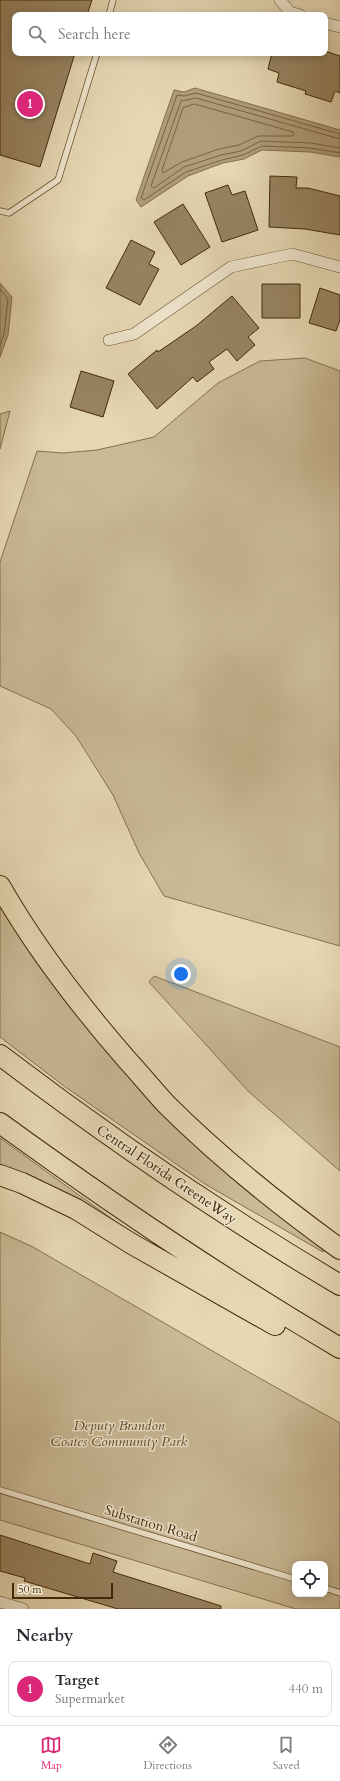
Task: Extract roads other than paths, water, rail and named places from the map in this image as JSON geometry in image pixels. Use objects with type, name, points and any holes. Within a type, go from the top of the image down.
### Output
[{"type":"highway","points":[[0,886],[23,926],[68,990],[166,1104],[226,1159],[305,1224],[340,1249]]},
{"type":"highway","name":"Central Florida GreeneWay","points":[[0,1055],[147,1162],[267,1240],[340,1285]]},
{"type":"highway","points":[[0,1122],[55,1163],[177,1247],[237,1286],[340,1348]]},
{"type":"highway","points":[[0,1175],[22,1183],[76,1209],[132,1244],[340,1361]]},
{"type":"street","points":[[280,0],[290,12]]},
{"type":"street","points":[[328,24],[340,27]]},
{"type":"street","points":[[110,340],[134,334],[231,267],[292,254],[340,267]]},
{"type":"street","points":[[0,1602],[23,1609]]},
{"type":"lane","points":[[110,12],[113,0]]},
{"type":"lane","points":[[0,210],[9,213],[58,180],[96,56]]},
{"type":"lane","name":"Substation Road","points":[[0,1490],[292,1578]]},
{"type":"lane","points":[[328,1589],[340,1593]]},
{"type":"water","points":[[195,88],[340,130],[340,157],[310,152],[262,150],[244,159],[223,163],[188,176],[141,207],[136,200],[174,90],[184,92]]},
{"type":"water","points":[[0,283],[12,297],[8,335],[0,357]]},
{"type":"place","name":"Target","points":[[30,104]]},
{"type":"park label","name":"Deputy Brandon Coates Community Park","points":[[119,1434]]}]
